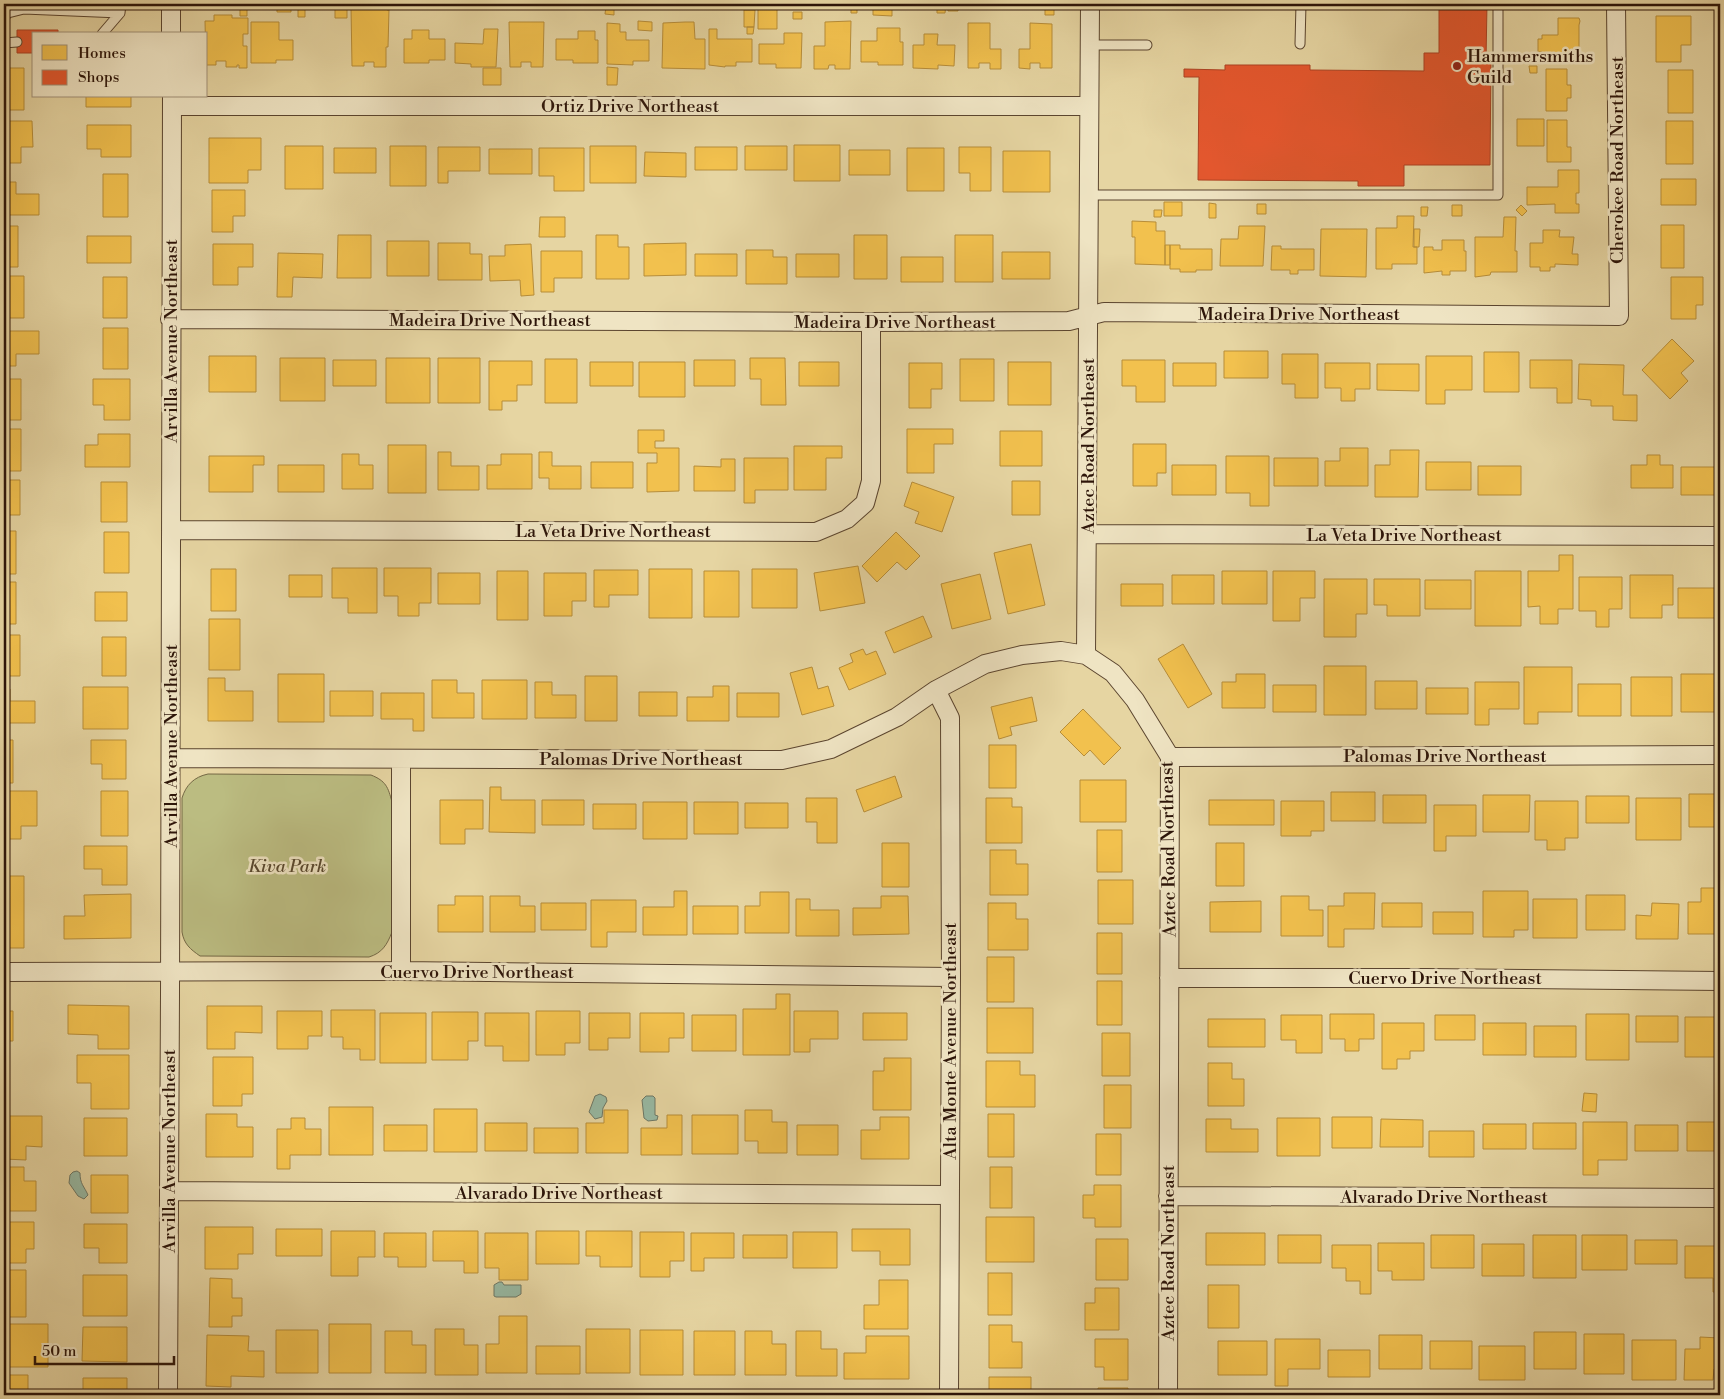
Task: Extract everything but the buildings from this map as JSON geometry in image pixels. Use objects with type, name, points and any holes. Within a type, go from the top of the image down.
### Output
[{"type":"street","points":[[171,4],[171,32]]},
{"type":"street","name":"Aztec Road Northeast","points":[[1090,4],[1086,655],[1112,673],[1135,700],[1170,757],[1168,1395]]},
{"type":"street","name":"Cherokee Road Northeast","points":[[1616,4],[1619,316]]},
{"type":"street","name":"Ortiz Drive Northeast","points":[[172,101],[1089,106]]},
{"type":"street","name":"Arvilla Avenue Northeast","points":[[168,1395],[172,101]]},
{"type":"street","name":"Madeira Drive Northeast","points":[[170,319],[1069,321],[1104,312],[1619,316]]},
{"type":"street","name":"La Veta Drive Northeast","points":[[171,530],[816,532],[847,519],[865,503],[871,481],[871,322]]},
{"type":"street","name":"La Veta Drive Northeast","points":[[1087,534],[1720,536]]},
{"type":"street","name":"Palomas Drive Northeast","points":[[171,758],[782,760],[830,749],[897,717],[936,690],[985,664],[1022,655],[1061,651],[1086,655]]},
{"type":"street","name":"Alta Monte Avenue Northeast","points":[[936,690],[950,718],[951,977],[948,1395]]},
{"type":"street","name":"Palomas Drive Northeast","points":[[1170,757],[1720,755]]},
{"type":"street","points":[[401,759],[401,971]]},
{"type":"street","name":"Cuervo Drive Northeast","points":[[4,972],[401,971],[951,977]]},
{"type":"street","name":"Cuervo Drive Northeast","points":[[1169,978],[1720,981]]},
{"type":"street","name":"Alvarado Drive Northeast","points":[[169,1192],[949,1195]]},
{"type":"street","name":"Alvarado Drive Northeast","points":[[1168,1196],[1720,1198]]},
{"type":"lane","points":[[13,4],[24,6],[120,8]]},
{"type":"lane","points":[[1300,44],[1301,4]]},
{"type":"lane","points":[[1089,194],[1145,189],[1498,195],[1498,4]]},
{"type":"lane","points":[[4,16],[24,6]]},
{"type":"lane","points":[[103,32],[120,8]]},
{"type":"lane","points":[[4,43],[16,42]]},
{"type":"lane","points":[[1090,45],[1147,45]]},
{"type":"green space","name":"Kiva Park","points":[[208,774],[371,775],[383,782],[388,788],[392,802],[392,932],[381,951],[369,957],[200,956],[190,948],[184,940],[182,932],[182,798],[191,782]]},
{"type":"shaded area","points":[[600,1094],[606,1097],[607,1101],[603,1108],[602,1117],[595,1119],[589,1112],[595,1096]]},
{"type":"shaded area","points":[[646,1096],[653,1096],[655,1098],[655,1115],[658,1116],[657,1120],[648,1121],[644,1118],[642,1100]]},
{"type":"shaded area","points":[[77,1171],[80,1173],[81,1182],[88,1195],[84,1199],[78,1196],[69,1183],[70,1175]]},
{"type":"shaded area","points":[[502,1282],[504,1285],[521,1285],[521,1294],[516,1297],[494,1296],[494,1285]]},
{"type":"place","name":"Hammersmiths Guild","points":[[1457,66]]}]
